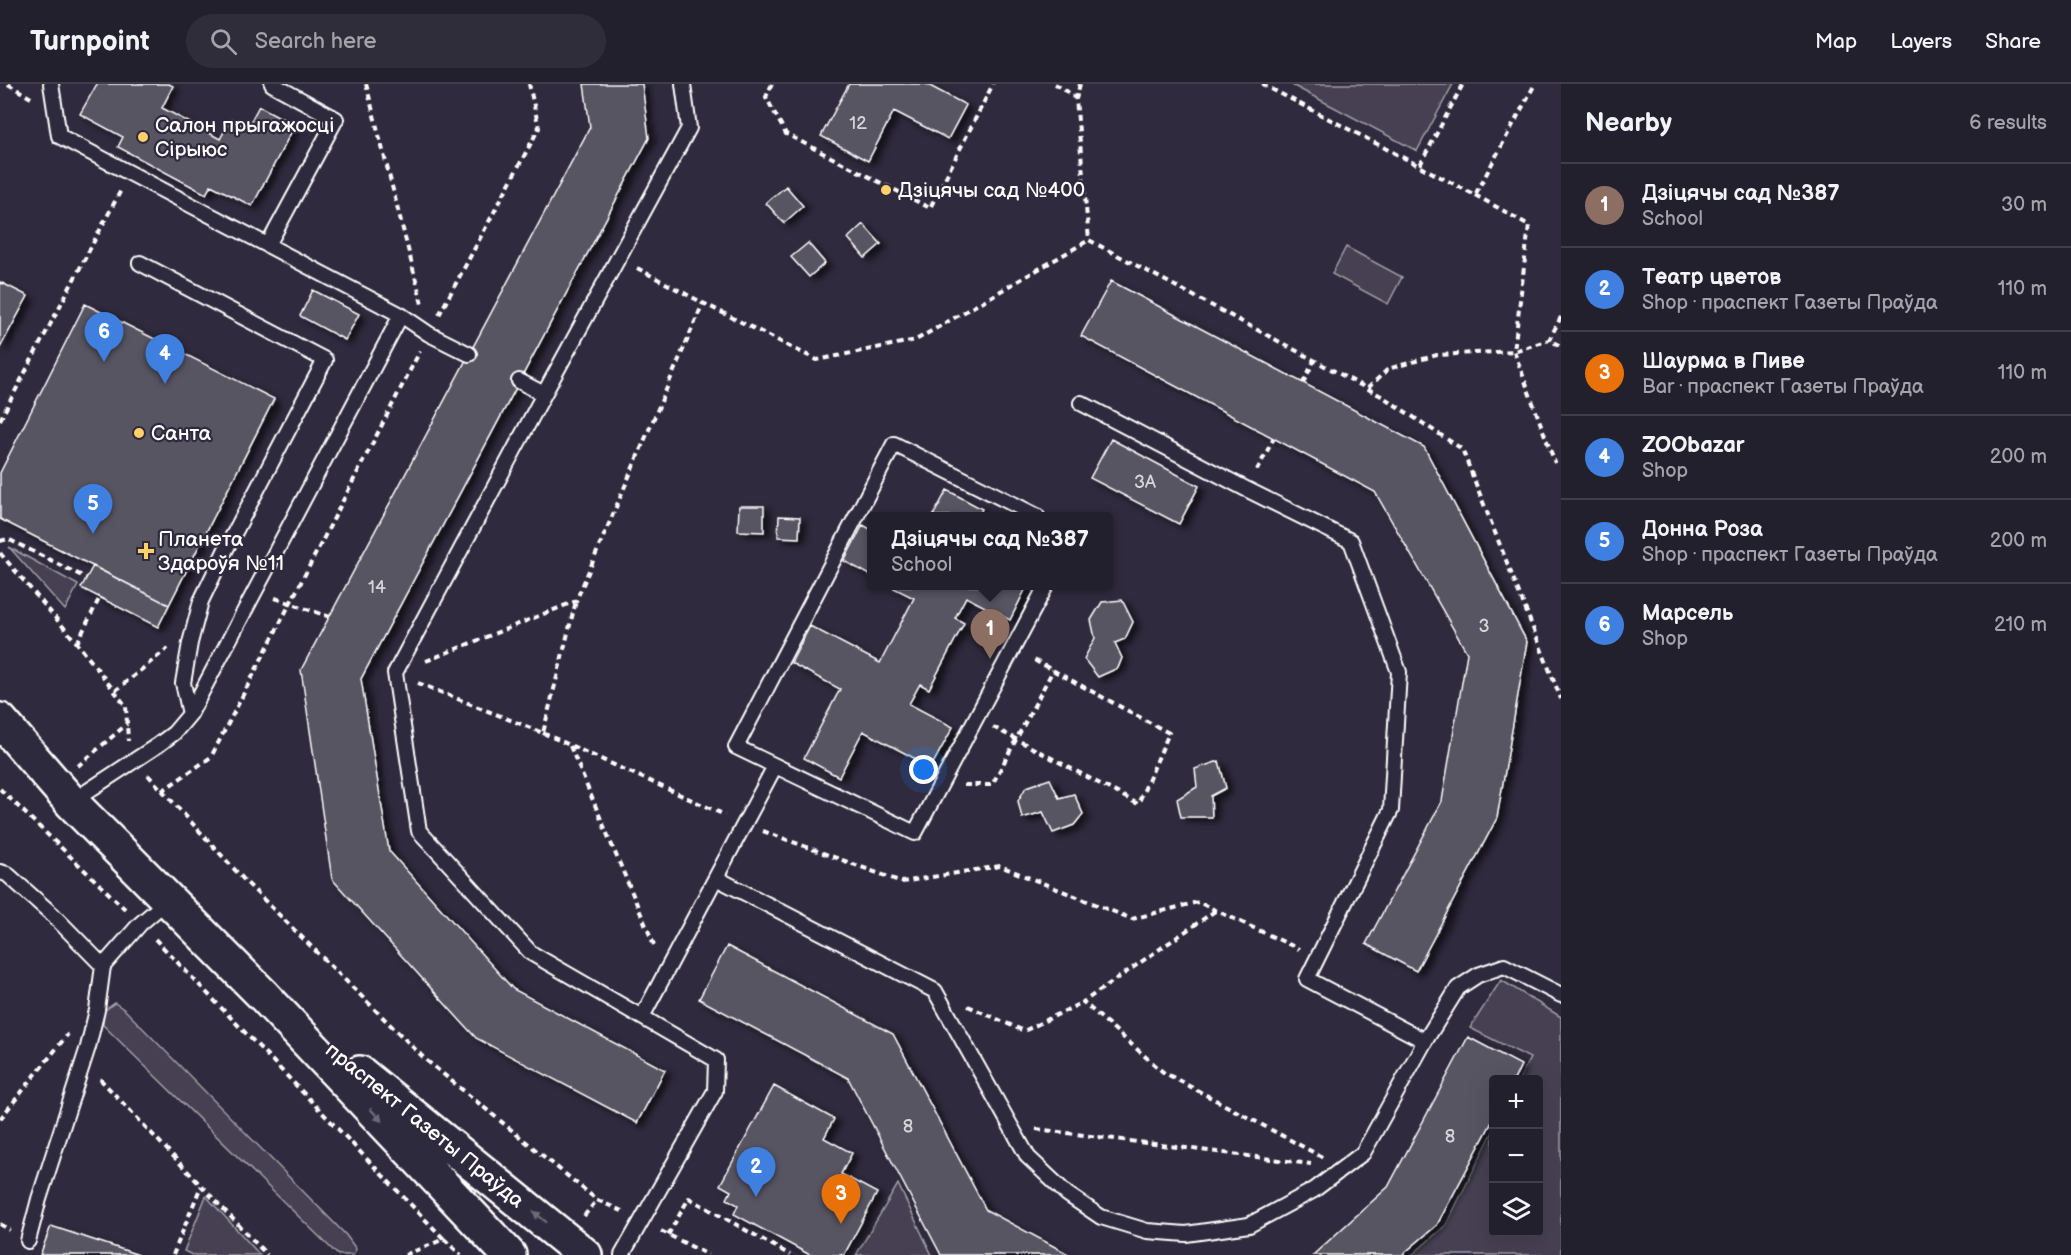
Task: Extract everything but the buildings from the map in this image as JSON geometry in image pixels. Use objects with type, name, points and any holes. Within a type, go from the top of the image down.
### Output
[{"type":"street","name":"праспект Газеты Праўда","points":[[0,720],[71,802],[264,996],[509,1255]]},
{"type":"street","name":"праспект Газеты Праўда","points":[[264,996],[585,1255]]},
{"type":"lane","points":[[51,84],[59,136],[401,315],[429,334],[469,354]]},
{"type":"lane","points":[[268,245],[336,119],[272,84]]},
{"type":"lane","points":[[622,1255],[715,1091],[716,1060],[531,953],[419,831],[395,673],[689,128],[683,84]]},
{"type":"lane","points":[[140,263],[325,360],[201,601],[183,683],[190,714]]},
{"type":"lane","points":[[71,802],[174,733],[190,714],[401,315]]},
{"type":"lane","points":[[519,381],[544,394]]},
{"type":"lane","points":[[1081,403],[1351,541],[1399,672],[1391,810],[1307,979],[1425,1041]]},
{"type":"lane","points":[[1029,512],[894,444],[736,747],[915,833],[1043,590]]},
{"type":"lane","points":[[642,1017],[775,766]]},
{"type":"lane","points":[[0,872],[7,874],[53,915],[103,966]]},
{"type":"lane","points":[[716,878],[935,991],[1028,1157],[1067,1194],[1101,1217],[1147,1231],[1186,1234],[1249,1225],[1314,1190],[1363,1153],[1425,1041],[1458,988],[1478,975],[1503,966],[1561,994]]},
{"type":"lane","points":[[28,1241],[39,1199],[84,1062],[97,1010],[103,966],[140,924],[168,900]]},
{"type":"path","points":[[366,84],[429,334]]},
{"type":"path","points":[[162,791],[211,757],[429,334],[539,128],[530,84]]},
{"type":"path","points":[[772,84],[766,97],[786,134],[930,208],[993,84]]},
{"type":"path","points":[[1055,84],[1076,99]]},
{"type":"path","points":[[1080,84],[1076,99],[1089,240]]},
{"type":"path","points":[[1262,84],[1529,225],[1514,351],[1555,463]]},
{"type":"path","points":[[1420,166],[1463,84]]},
{"type":"path","points":[[1475,195],[1535,84]]},
{"type":"path","points":[[0,420],[124,185]]},
{"type":"path","points":[[619,259],[817,360],[916,340],[1089,240]]},
{"type":"path","points":[[1089,240],[1368,388],[1462,449],[1561,699]]},
{"type":"path","points":[[543,733],[576,601],[703,303]]},
{"type":"path","points":[[1549,340],[1561,317]]},
{"type":"path","points":[[1368,388],[1388,369],[1437,355],[1514,351],[1549,340],[1561,346]]},
{"type":"path","points":[[1303,383],[1315,359]]},
{"type":"path","points":[[1246,489],[1274,438]]},
{"type":"path","points":[[0,541],[8,539],[86,578]]},
{"type":"path","points":[[0,553],[77,643],[126,706],[128,741],[135,761],[255,891],[426,1060],[597,1200],[708,1255]]},
{"type":"path","points":[[77,643],[100,597]]},
{"type":"path","points":[[395,673],[576,601]]},
{"type":"path","points":[[975,718],[1138,804],[1169,733],[1012,648]]},
{"type":"path","points":[[939,786],[992,785],[1053,670]]},
{"type":"path","points":[[395,673],[543,733],[744,824],[902,882],[1000,866],[1132,919],[1198,902],[1318,958]]},
{"type":"path","points":[[76,768],[127,724]]},
{"type":"path","points":[[570,746],[666,973]]},
{"type":"path","points":[[0,789],[140,924],[460,1255]]},
{"type":"path","points":[[935,991],[1024,1031],[1083,1002],[1215,910]]},
{"type":"path","points":[[1083,1002],[1163,1072],[1342,1168]]},
{"type":"path","points":[[0,1119],[70,1032]]},
{"type":"path","points":[[84,1062],[267,1255]]},
{"type":"path","points":[[1010,1125],[1342,1168]]},
{"type":"path","points":[[173,1255],[201,1186]]},
{"type":"path","points":[[668,1235],[688,1198],[790,1255]]},
{"type":"path","points":[[405,1255],[444,1239]]},
{"type":"shaded area","points":[[1290,84],[1453,84],[1417,151]]},
{"type":"shaded area","points":[[1346,247],[1402,277],[1388,304],[1332,274]]},
{"type":"shaded area","points":[[9,547],[78,585],[65,610]]},
{"type":"shaded area","points":[[1501,980],[1561,1017],[1561,1255],[1412,1255],[1446,1225],[1489,1139],[1489,1237],[1543,1237],[1543,1075],[1521,1075],[1530,1058],[1470,1028]]},
{"type":"shaded area","points":[[115,1003],[125,1010],[346,1235],[356,1249],[353,1255],[338,1255],[103,1025],[104,1011]]},
{"type":"shaded area","points":[[898,1184],[932,1255],[856,1255]]},
{"type":"shaded area","points":[[206,1196],[260,1255],[192,1255],[184,1251]]},
{"type":"place","name":"Салон прыгажосці Сірыюс","points":[[143,137]]},
{"type":"place","name":"Дзіцячы сад №400","points":[[886,190]]},
{"type":"place","name":"Марсель","points":[[104,362]]},
{"type":"place","name":"ZOObazar","points":[[165,384]]},
{"type":"place","name":"Санта","points":[[139,433]]},
{"type":"place","name":"Донна Роза","points":[[93,534]]},
{"type":"place","name":"Планета Здароўя №11","points":[[146,551]]},
{"type":"place","name":"Дзіцячы сад №387","points":[[990,659]]},
{"type":"place","name":"Театр цветов","points":[[756,1197]]},
{"type":"place","name":"Шаурма в Пиве","points":[[841,1224]]}]
